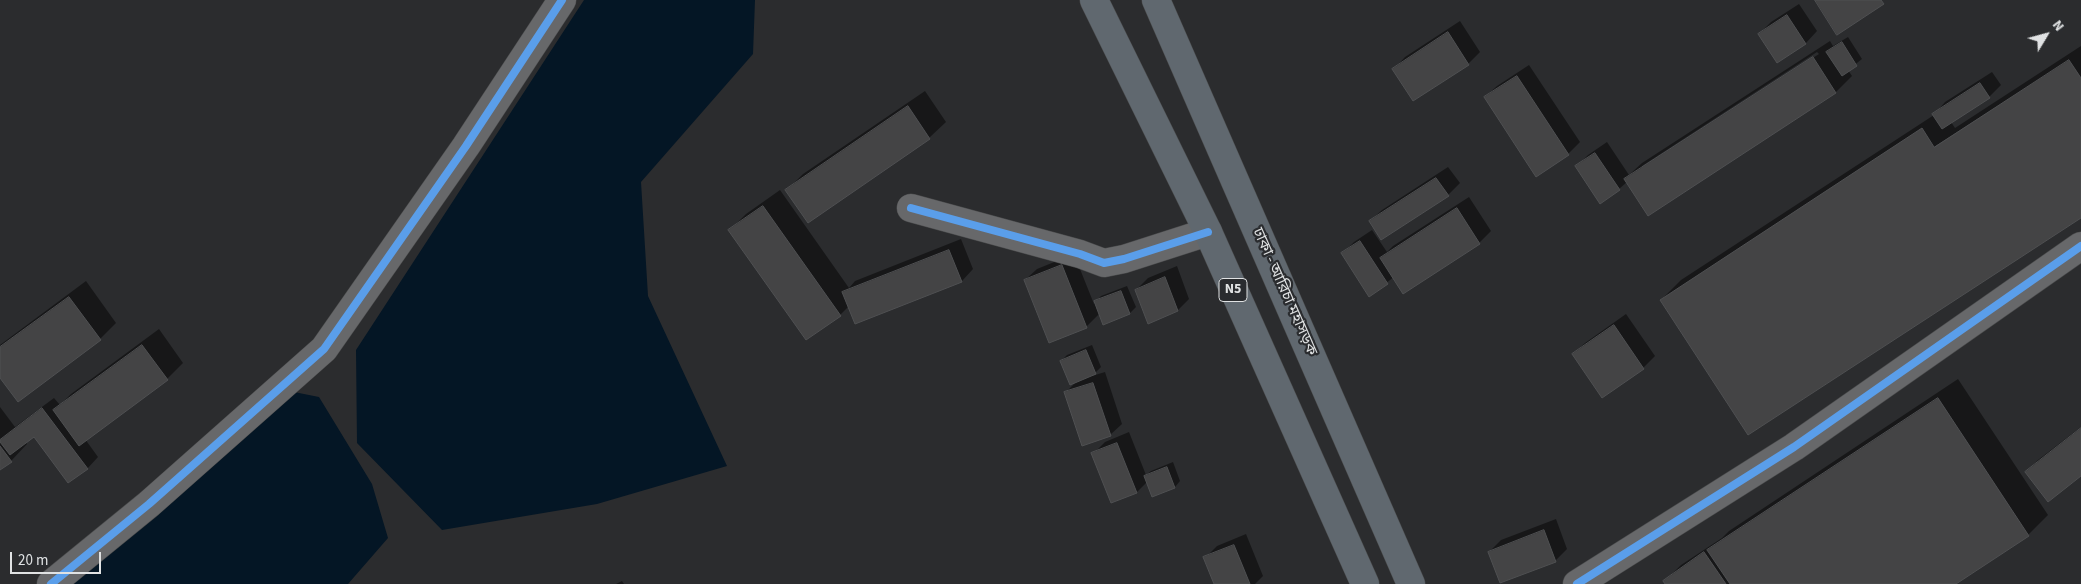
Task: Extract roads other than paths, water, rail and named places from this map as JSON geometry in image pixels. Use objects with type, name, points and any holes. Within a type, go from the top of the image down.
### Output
[{"type":"highway","name":"N5","points":[[1094,0],[1208,232],[1364,584]]},
{"type":"highway","name":"ঢাকা - আরিচা মহাসড়ক","points":[[1156,0],[1412,584]]},
{"type":"street","points":[[51,584],[149,504],[324,349],[466,146],[562,0]]},
{"type":"street","points":[[911,208],[1080,254],[1104,263],[1124,259],[1208,232]]},
{"type":"street","points":[[1577,584],[1794,447],[2081,246]]},
{"type":"water","points":[[584,0],[755,0],[753,54],[641,182],[648,296],[727,466],[597,504],[442,530],[357,443],[356,350]]},
{"type":"water","points":[[289,391],[319,397],[372,484],[388,538],[348,584],[64,584]]}]
